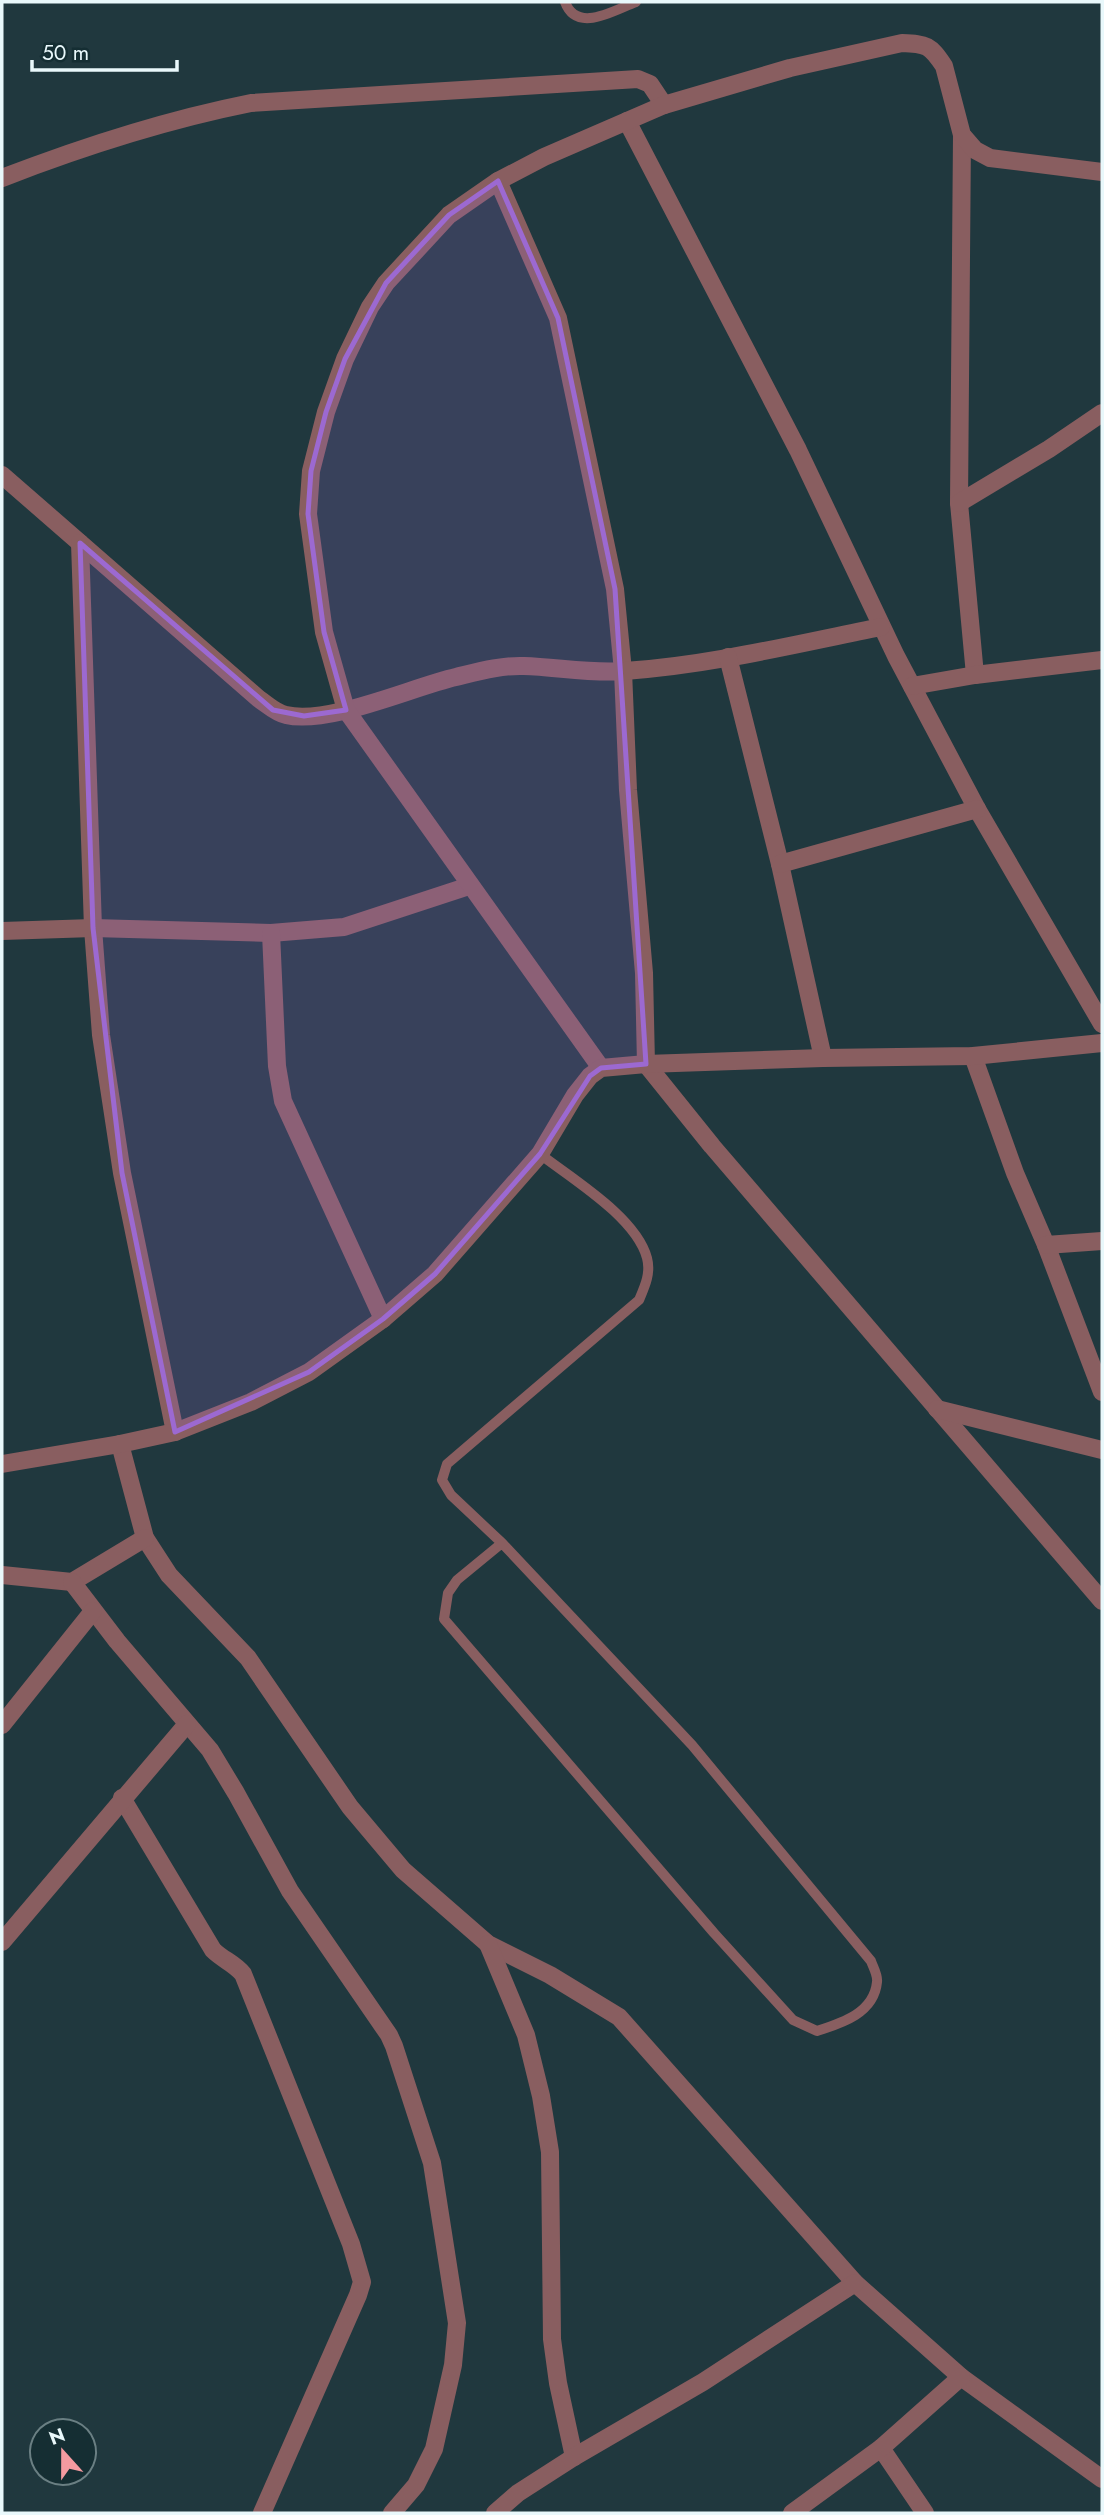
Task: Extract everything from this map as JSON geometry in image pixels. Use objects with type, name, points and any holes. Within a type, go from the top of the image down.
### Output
[{"type":"street","points":[[601,1068],[346,710],[324,632],[308,514],[311,471],[326,412],[345,359],[370,306],[386,283],[449,215],[498,181],[544,157],[664,105],[790,68],[902,43],[922,44],[931,48],[944,66],[962,135],[959,503],[975,675]]},
{"type":"street","points":[[2,178],[182,119],[251,103],[638,79],[650,84],[664,105]]},
{"type":"street","points":[[626,121],[798,450],[881,628],[977,809],[1102,1024]]},
{"type":"street","points":[[962,135],[975,150],[990,158],[1102,172]]},
{"type":"street","points":[[498,181],[558,318],[615,589],[623,671],[628,790],[644,973],[646,1063],[712,1146],[1102,1601]]},
{"type":"street","points":[[959,503],[1049,449],[1102,412]]},
{"type":"street","points":[[2,475],[273,710],[287,715],[304,716],[346,710],[457,676],[520,666],[623,671],[728,657],[881,628]]},
{"type":"street","points":[[80,543],[93,928],[101,1035],[122,1173],[175,1432]]},
{"type":"street","points":[[728,657],[780,864],[823,1058]]},
{"type":"street","points":[[912,686],[975,675],[1102,660]]},
{"type":"street","points":[[780,864],[977,809]]},
{"type":"street","points":[[2,931],[93,928],[271,933],[344,927],[470,886]]},
{"type":"street","points":[[271,933],[277,1066],[283,1101],[383,1319]]},
{"type":"street","points":[[2,1464],[175,1432],[251,1402],[309,1372],[383,1319],[435,1274],[540,1154],[575,1095],[590,1076],[601,1068],[646,1063],[973,1056],[1102,1043]]},
{"type":"street","points":[[973,1056],[1014,1173],[1046,1245],[1102,1392]]},
{"type":"street","points":[[1046,1245],[1102,1241]]},
{"type":"street","points":[[937,1409],[1102,1450]]},
{"type":"street","points":[[120,1444],[145,1538],[169,1575],[248,1658],[350,1807],[402,1870],[488,1944],[550,1975],[619,2017],[855,2283],[961,2377],[1101,2476]]},
{"type":"street","points":[[2,1575],[72,1582],[145,1538]]},
{"type":"street","points":[[72,1582],[93,1611],[210,1750],[290,1891],[389,2035],[432,2163],[457,2323],[456,2350],[434,2449],[416,2485],[392,2513]]},
{"type":"street","points":[[4,1719],[93,1611]]},
{"type":"street","points":[[2,1942],[187,1724]]},
{"type":"street","points":[[122,1798],[213,1950],[223,1960],[234,1964],[243,1974],[351,2244],[362,2282],[262,2513]]},
{"type":"street","points":[[488,1944],[526,2035],[541,2096],[550,2152],[552,2339],[560,2394],[574,2457]]},
{"type":"street","points":[[495,2513],[518,2493],[574,2457],[703,2382],[855,2283]]},
{"type":"street","points":[[792,2513],[881,2448],[961,2377]]},
{"type":"street","points":[[881,2448],[925,2513]]},
{"type":"lane","points":[[565,2],[568,9],[578,17],[590,20],[636,2]]},
{"type":"lane","points":[[502,1543],[457,1580],[448,1593],[444,1619],[714,1933],[793,2020],[817,2031],[850,2020],[873,1998],[878,1979],[871,1961],[692,1745],[502,1543],[452,1495],[442,1480],[447,1464],[639,1300],[647,1280],[647,1259],[637,1237],[624,1219],[540,1154]]},
{"type":"highlighted area","points":[[498,181],[558,318],[615,589],[646,1064],[601,1068],[590,1076],[540,1154],[435,1274],[383,1319],[309,1372],[175,1432],[122,1173],[93,928],[80,543],[273,710],[304,716],[346,710],[324,632],[308,514],[311,471],[326,412],[345,359],[386,283],[449,215]]}]
